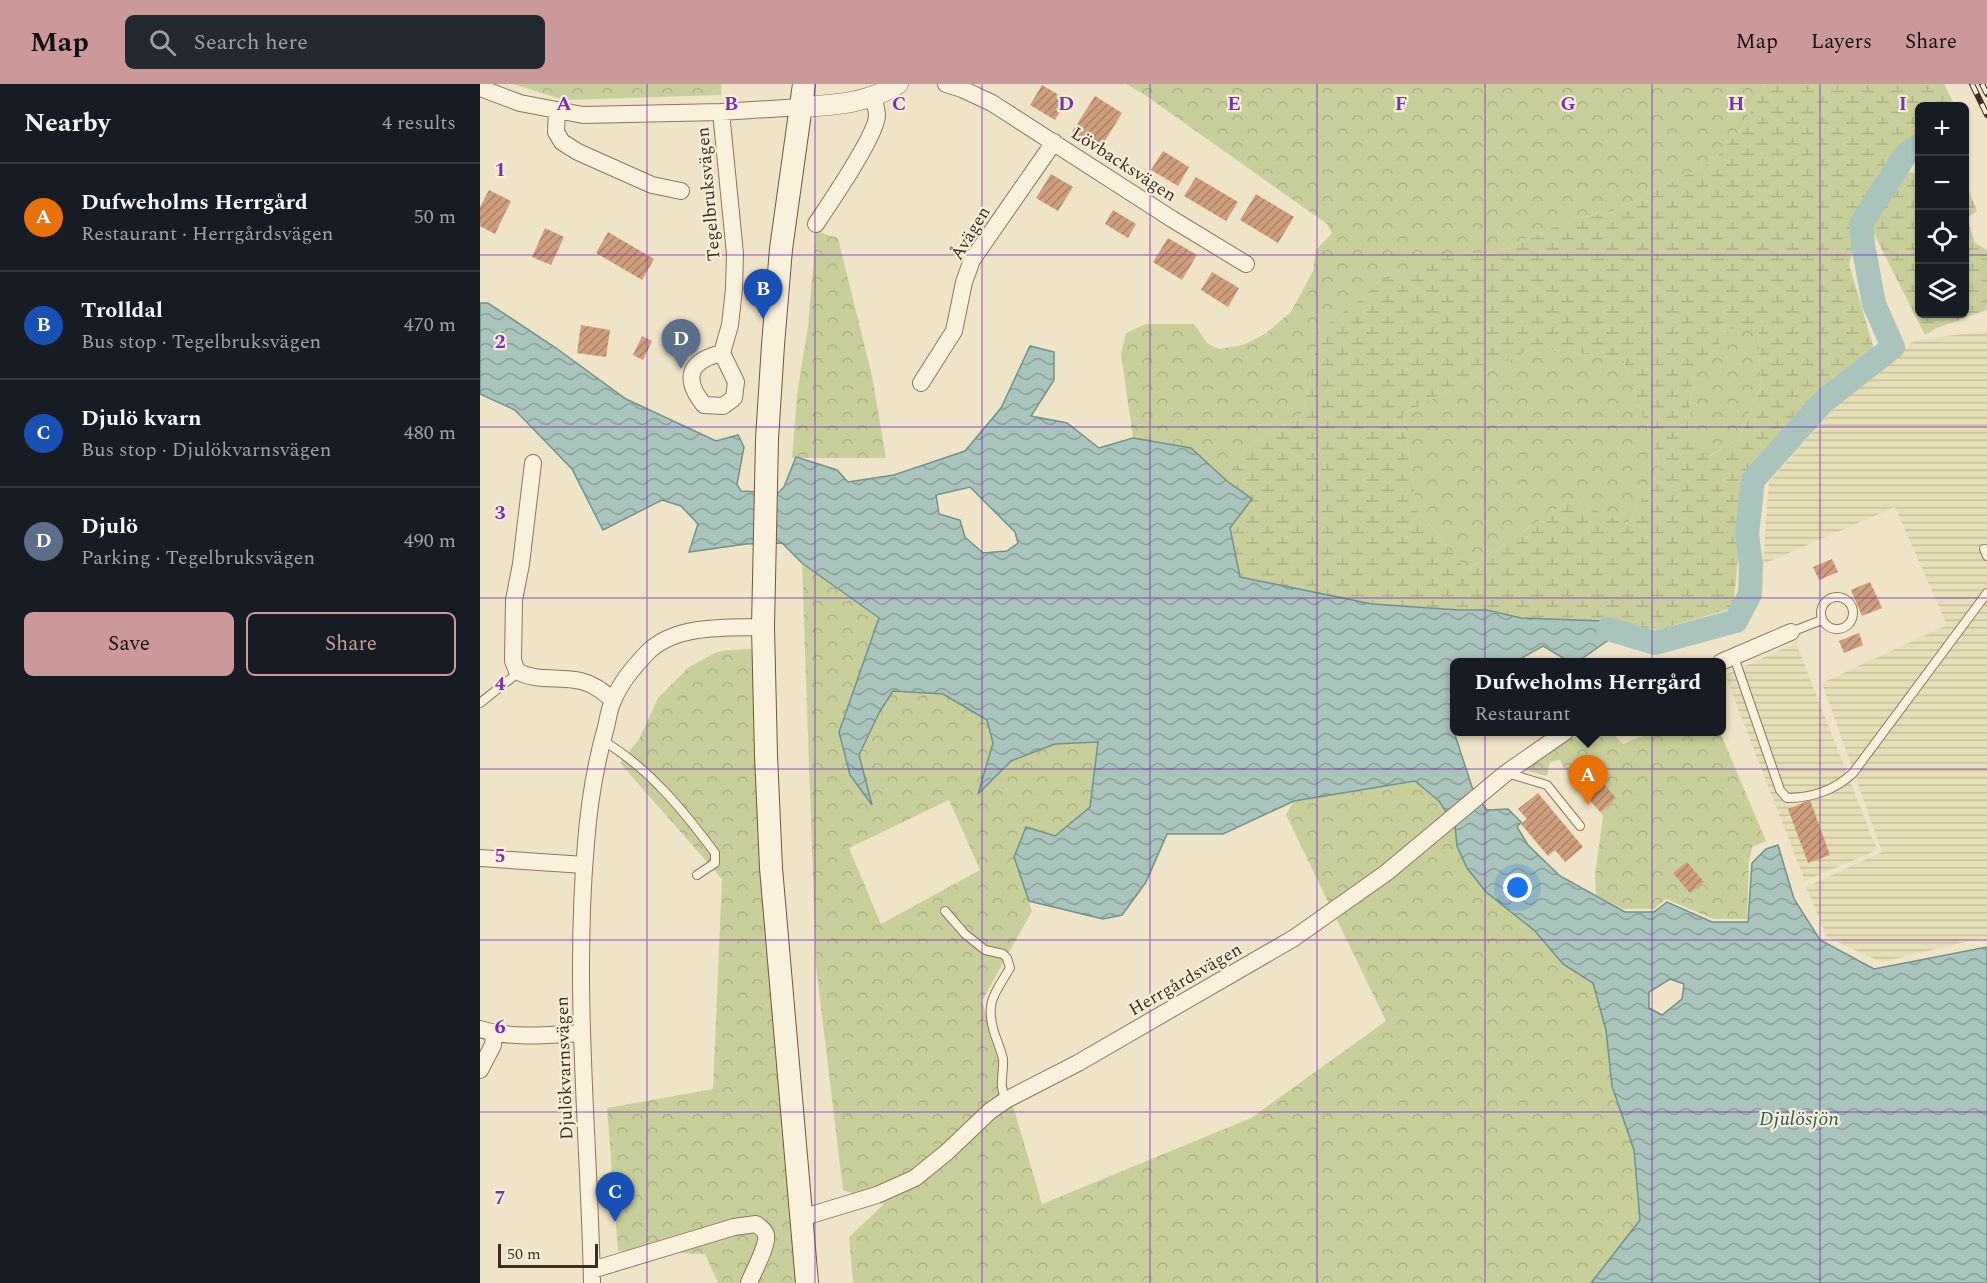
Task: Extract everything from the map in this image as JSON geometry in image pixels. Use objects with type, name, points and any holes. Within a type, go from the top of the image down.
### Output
[{"type":"main road","points":[[804,84],[781,249],[768,431],[763,627],[771,868],[807,1283]]},
{"type":"street","points":[[801,106],[833,105],[873,96],[888,91],[898,84]]},
{"type":"street","name":"Lövbacksvägen","points":[[946,84],[992,102],[1246,264]]},
{"type":"street","points":[[480,88],[520,103],[583,115],[720,112]]},
{"type":"street","points":[[816,224],[851,169],[872,129],[877,116],[873,96]]},
{"type":"street","name":"Tegelbruksvägen","points":[[722,353],[730,325],[735,254],[720,112],[801,106]]},
{"type":"street","points":[[557,111],[556,132],[566,145],[652,185],[681,191]]},
{"type":"street","name":"Åvägen","points":[[921,383],[954,331],[964,282],[972,260],[1054,142]]},
{"type":"street","points":[[533,463],[521,564],[514,600],[513,661],[517,670],[527,677],[581,681],[597,687],[613,700]]},
{"type":"street","name":"Djulökvarnsvägen","points":[[749,1283],[766,1236],[758,1225],[749,1224],[734,1227],[592,1276],[580,945],[589,813],[602,740],[613,700],[631,672],[651,649],[662,642],[684,633],[700,630],[763,627]]},
{"type":"street","points":[[1727,660],[1791,632]]},
{"type":"street","name":"Herrgårdsvägen","points":[[801,1218],[877,1195],[915,1178],[947,1152],[990,1111],[1006,1100],[1078,1063],[1294,938],[1351,900],[1506,773],[1559,736]]},
{"type":"street","points":[[480,858],[584,865]]},
{"type":"street","points":[[480,1070],[493,1045],[487,1031],[538,1035],[582,1033]]},
{"type":"lane","points":[[1727,660],[1780,790],[1787,798],[1805,798],[1841,784],[1853,773],[1987,593]]},
{"type":"lane","points":[[1842,596],[1852,604],[1854,618],[1846,628],[1832,629],[1822,620],[1821,608],[1829,598],[1842,596]]},
{"type":"lane","points":[[1791,632],[1822,620]]},
{"type":"lane","points":[[480,703],[519,672]]},
{"type":"lane","points":[[602,740],[620,750],[670,797],[715,853],[715,863],[697,875]]},
{"type":"lane","points":[[1506,773],[1547,785],[1580,826]]},
{"type":"lane","points":[[945,911],[965,934],[985,950],[1003,954],[1009,962],[1010,968],[991,998],[990,1006],[990,1015],[1002,1055],[1004,1072],[1000,1089],[1006,1100]]},
{"type":"shaded area","points":[[1987,331],[1987,937],[1881,962],[1827,937],[1806,887],[1882,852],[1822,683],[1947,625],[1895,507],[1763,564],[1769,482],[1834,408],[1915,340]]},
{"type":"shaded area","points":[[1796,643],[1877,850],[1805,881],[1726,675]]},
{"type":"green space","points":[[513,84],[721,84],[721,95],[564,100]]},
{"type":"green space","points":[[1126,84],[1765,84],[1741,129],[1712,162],[1611,212],[1573,219],[1495,253],[1448,254],[1317,333],[1315,355],[1303,413],[1249,445],[1227,481],[1191,448],[1133,438],[1121,354],[1126,333],[1146,324],[1194,324],[1207,343],[1219,349],[1243,345],[1265,334],[1291,312],[1313,271],[1316,250],[1332,233],[1327,224]]},
{"type":"green space","points":[[1765,84],[1944,84],[1953,102],[1915,102],[1915,142],[1893,166],[1864,215],[1849,264],[1874,349],[1776,437],[1747,474],[1733,608],[1658,630],[1603,621],[1521,618],[1487,610],[1372,604],[1240,577],[1230,528],[1227,481],[1249,445],[1303,413],[1315,355],[1317,333],[1385,280],[1448,254],[1495,253],[1573,219],[1611,212],[1712,162],[1741,129]],"holes":[[[1731,329],[1758,329],[1761,387],[1738,440],[1708,457],[1688,428],[1694,374]],[[1535,347],[1623,359],[1661,468],[1627,524],[1571,499],[1467,570],[1417,510],[1403,414]]]},
{"type":"green space","points":[[1898,172],[1915,173],[1915,315],[1868,222]]},
{"type":"green space","points":[[1969,191],[1977,211],[1969,217]]},
{"type":"green space","points":[[1969,224],[1975,243],[1987,250],[1987,310],[1969,316]]},
{"type":"green space","points":[[816,231],[838,238],[872,376],[886,458],[792,458],[797,394],[808,327]]},
{"type":"green space","points":[[1916,318],[1965,318],[1937,328],[1925,335]]},
{"type":"green space","points":[[1731,328],[1758,329],[1761,386],[1738,440],[1707,457],[1688,428],[1694,373]]},
{"type":"green space","points":[[1535,347],[1623,359],[1661,468],[1627,524],[1571,499],[1467,570],[1417,510],[1403,414]]},
{"type":"green space","points":[[802,563],[879,619],[839,732],[871,803],[859,755],[880,711],[893,691],[943,694],[987,720],[993,743],[979,793],[1011,761],[1055,744],[1098,742],[1090,807],[1055,836],[1026,827],[1014,857],[1032,911],[982,1001],[1042,1204],[1251,1118],[1386,1021],[1286,815],[1294,801],[1414,781],[1439,801],[1456,825],[1457,846],[1467,868],[1486,892],[1535,931],[1563,964],[1593,983],[1606,1030],[1612,1086],[1634,1150],[1640,1220],[1591,1283],[853,1283],[849,1237],[884,1204],[843,1190],[816,966]],"holes":[[[949,800],[980,870],[881,924],[849,848]]]},
{"type":"green space","points":[[752,649],[798,1283],[718,1283],[705,1254],[618,1251],[607,1108],[713,1089],[722,879],[620,763],[639,739],[658,698],[689,667],[717,652]]},
{"type":"green space","points":[[1576,736],[1616,736],[1623,744],[1643,736],[1722,736],[1766,841],[1752,847],[1749,862],[1747,919],[1714,919],[1666,899],[1654,909],[1623,909],[1596,895],[1595,875],[1603,816],[1569,778],[1560,760],[1550,762],[1547,776],[1524,770],[1531,761]]},
{"type":"water","name":"Djulösjön","points":[[480,303],[488,303],[556,348],[626,399],[716,441],[738,435],[744,447],[737,484],[741,491],[778,493],[784,487],[796,457],[837,470],[848,482],[894,475],[965,451],[1001,408],[1030,346],[1054,352],[1054,380],[1031,416],[1067,423],[1099,448],[1133,438],[1191,448],[1227,481],[1252,499],[1230,528],[1240,577],[1372,604],[1487,610],[1521,618],[1603,621],[1610,639],[1583,658],[1563,658],[1543,646],[1522,658],[1450,658],[1450,736],[1455,736],[1474,793],[1487,810],[1508,809],[1521,822],[1517,827],[1528,845],[1560,876],[1625,912],[1654,912],[1667,902],[1712,922],[1748,922],[1752,863],[1766,849],[1778,845],[1794,899],[1820,940],[1874,969],[1987,947],[1987,1283],[1591,1283],[1640,1220],[1634,1150],[1612,1086],[1606,1030],[1593,983],[1563,964],[1535,931],[1486,892],[1467,868],[1457,846],[1455,825],[1439,801],[1415,781],[1294,801],[1223,834],[1167,834],[1146,882],[1122,915],[1103,919],[1029,901],[1014,857],[1026,827],[1055,836],[1090,807],[1098,742],[1055,744],[1011,761],[978,794],[993,743],[987,720],[943,694],[893,691],[880,711],[859,755],[872,805],[850,775],[839,732],[879,618],[802,563],[782,543],[746,544],[689,552],[698,524],[681,506],[662,500],[603,530],[572,469],[515,410],[480,394]],"holes":[[[970,487],[1015,532],[1018,543],[1007,551],[983,553],[965,537],[960,520],[939,514],[936,495]],[[1670,979],[1684,984],[1682,999],[1662,1015],[1649,1008],[1649,992]]]},
{"type":"building","points":[[1042,85],[1067,100],[1055,120],[1030,105]]},
{"type":"building","points":[[1095,96],[1122,113],[1100,149],[1072,132]]},
{"type":"building","points":[[1163,151],[1189,167],[1178,186],[1151,170]]},
{"type":"building","points":[[1051,174],[1073,187],[1058,211],[1036,198]]},
{"type":"building","points":[[1196,177],[1238,202],[1226,221],[1184,196]]},
{"type":"building","points":[[489,190],[511,201],[495,234],[480,226],[480,207]]},
{"type":"building","points":[[1256,194],[1294,217],[1278,243],[1240,220]]},
{"type":"building","points":[[1113,210],[1136,224],[1128,238],[1105,224]]},
{"type":"building","points":[[545,228],[564,237],[551,265],[532,257]]},
{"type":"building","points":[[608,232],[654,259],[642,280],[596,253]]},
{"type":"building","points":[[1168,238],[1197,255],[1182,280],[1153,262]]},
{"type":"building","points":[[1212,272],[1239,288],[1228,307],[1201,290]]},
{"type":"building","points":[[581,325],[610,330],[606,357],[577,353]]},
{"type":"building","points":[[642,336],[652,341],[643,360],[633,355]]},
{"type":"building","points":[[1832,559],[1838,572],[1819,580],[1813,567]]},
{"type":"building","points":[[1870,582],[1882,608],[1862,616],[1851,590]]},
{"type":"building","points":[[1859,633],[1863,645],[1844,653],[1839,641]]},
{"type":"building","points":[[1588,766],[1616,798],[1601,812],[1572,780]]},
{"type":"building","points":[[1538,793],[1583,847],[1565,862],[1555,850],[1548,856],[1521,824],[1527,819],[1518,809]]},
{"type":"building","points":[[1810,800],[1830,855],[1808,863],[1788,809]]},
{"type":"building","points":[[1687,862],[1704,882],[1690,893],[1673,873]]},
{"type":"waterway","points":[[1608,629],[1655,643],[1736,621],[1750,594],[1751,564],[1747,534],[1753,480],[1824,401],[1893,347],[1874,304],[1861,224],[1906,154],[1915,148]]},
{"type":"railway","points":[[1972,84],[1987,115]]},
{"type":"railway","points":[[1982,84],[1987,94]]},
{"type":"place","name":"Trolldal","points":[[763,319]]},
{"type":"place","name":"Djulö","points":[[681,369]]},
{"type":"place","name":"Dufweholms Herrgård","points":[[1588,805]]},
{"type":"place","name":"Djulö kvarn","points":[[615,1222]]}]
